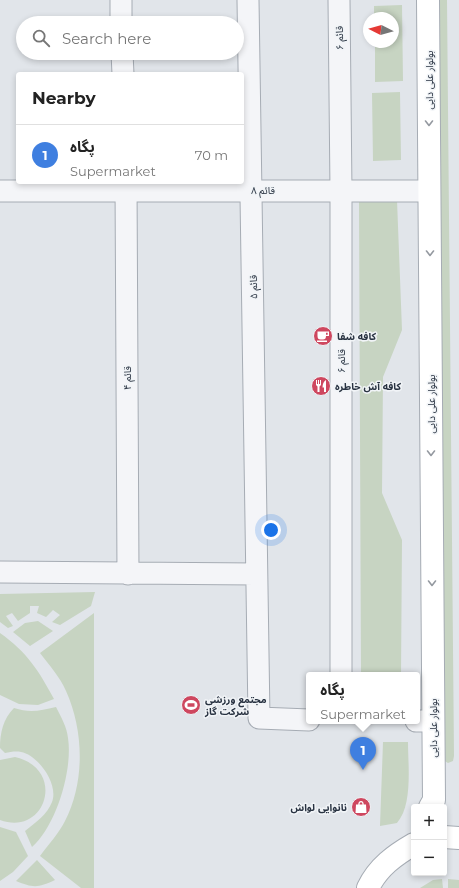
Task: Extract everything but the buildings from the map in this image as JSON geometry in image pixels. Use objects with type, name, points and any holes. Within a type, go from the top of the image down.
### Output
[{"type":"main road","name":"بولوار علی دایی","points":[[428,0],[429,191],[424,721],[434,800],[432,804]]},
{"type":"main road","points":[[447,837],[459,838]]},
{"type":"main road","points":[[368,888],[373,878],[391,857],[411,846]]},
{"type":"street","points":[[121,0],[121,16]]},
{"type":"street","name":"قائم ۵","points":[[248,0],[259,718],[306,720]]},
{"type":"street","name":"قائم ۶","points":[[339,0],[341,191],[341,672]]},
{"type":"street","points":[[122,60],[123,72]]},
{"type":"street","name":"قائم ۸","points":[[0,191],[127,186],[252,190],[429,191]]},
{"type":"street","name":"قائم ۴","points":[[127,186],[128,574]]},
{"type":"street","points":[[0,572],[256,574]]},
{"type":"green space","points":[[436,0],[447,0],[454,756],[453,761],[448,763],[443,760]]},
{"type":"green space","points":[[402,5],[403,81],[375,82],[375,48],[399,48],[399,12],[374,12],[374,6]]},
{"type":"green space","points":[[400,92],[401,160],[373,161],[372,93]]},
{"type":"green space","points":[[359,200],[397,200],[402,330],[383,377],[382,493],[402,540],[401,672],[361,672]]},
{"type":"green space","points":[[95,592],[91,606],[60,625],[52,622],[60,615],[53,610],[46,617],[37,613],[39,606],[30,606],[30,613],[18,621],[12,613],[6,616],[13,626],[8,628],[0,622],[0,594]]},
{"type":"green space","points":[[94,613],[94,888],[81,888],[40,856],[63,825],[72,806],[79,773],[80,756],[79,739],[72,706],[64,686],[58,676],[40,653]]},
{"type":"green space","points":[[38,621],[53,631],[30,646],[13,632],[25,623]]},
{"type":"green space","points":[[0,633],[18,647],[32,663],[54,699],[38,705],[19,704],[0,695]]},
{"type":"green space","points":[[56,707],[64,722],[67,734],[69,751],[68,766],[61,797],[55,812],[41,838],[32,847],[25,831],[41,818],[50,807],[53,795],[50,779],[40,764],[28,754],[21,752],[5,753],[0,748],[1,737],[7,717],[14,708],[25,711],[35,711]]},
{"type":"green space","points":[[383,742],[408,742],[409,773],[408,796],[402,815],[397,823],[380,826]]},
{"type":"green space","points":[[15,757],[31,764],[41,774],[45,787],[44,799],[39,811],[29,819],[16,823],[0,820],[0,760]]},
{"type":"green space","points":[[0,827],[16,832],[28,856],[13,872],[0,881]]},
{"type":"green space","points":[[37,860],[55,880],[40,886],[31,886],[16,881]]},
{"type":"green space","points":[[442,879],[443,888],[420,888],[433,880]]},
{"type":"green space","points":[[448,879],[459,880],[459,888],[448,888]]},
{"type":"place","name":"کافه شفا","points":[[323,336]]},
{"type":"place","name":"کافه آش خاطره","points":[[321,386]]},
{"type":"place","name":"مجتمع ورزشی شرکت گاز","points":[[191,705]]},
{"type":"place","name":"پگاه","points":[[363,770]]},
{"type":"place","name":"نانوایی لواش","points":[[361,807]]}]
